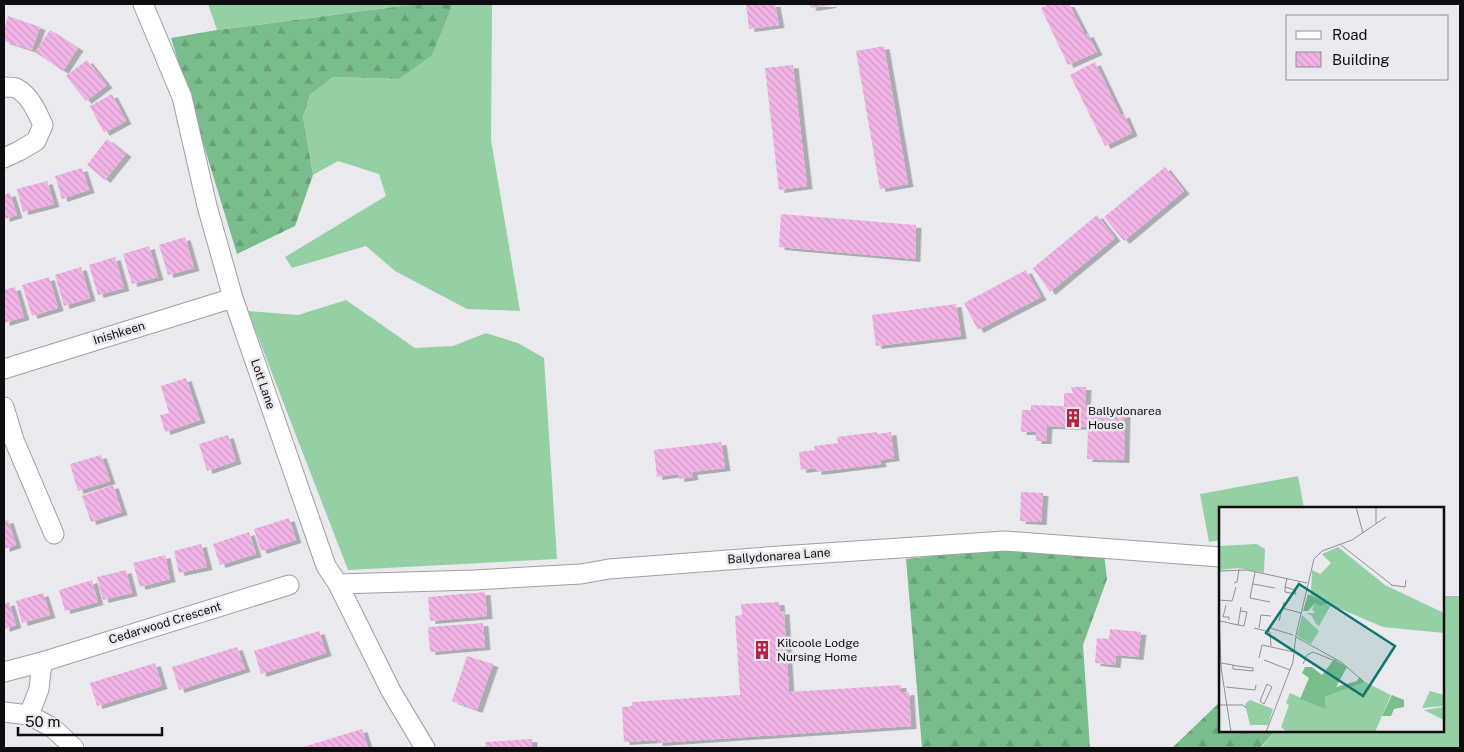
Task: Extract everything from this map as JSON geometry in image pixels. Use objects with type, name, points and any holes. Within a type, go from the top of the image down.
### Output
[{"type":"street","name":"Lott Lane","points":[[143,4],[182,97],[207,206],[233,298],[326,566],[338,584],[391,691],[425,748]]},
{"type":"street","points":[[4,87],[16,88],[29,100],[35,107],[43,125],[36,141],[4,158]]},
{"type":"street","name":"Inishkeen","points":[[4,369],[233,298]]},
{"type":"street","points":[[4,408],[14,440],[54,534]]},
{"type":"street","name":"Ballydonarea Lane","points":[[338,584],[474,580],[581,574],[609,569],[1005,541],[1219,557]]},
{"type":"street","name":"Cedarwood Crescent","points":[[4,672],[42,662],[289,585]]},
{"type":"street","points":[[29,715],[40,689],[42,662]]},
{"type":"street","points":[[4,712],[29,715],[53,728],[74,748]]},
{"type":"green space","points":[[208,4],[417,4],[217,30]]},
{"type":"green space","points":[[417,4],[453,4],[432,55],[399,79],[333,77],[310,95],[303,117],[313,175],[295,226],[237,254],[171,38],[217,30]]},
{"type":"green space","points":[[453,4],[492,4],[491,140],[520,311],[467,309],[395,271],[366,246],[292,268],[285,257],[386,196],[379,174],[338,161],[313,175],[303,117],[310,95],[333,77],[399,79],[432,54]]},
{"type":"green space","points":[[346,300],[415,348],[453,346],[486,333],[518,343],[544,358],[557,559],[348,570],[248,311],[298,315]]},
{"type":"green space","points":[[1298,476],[1304,507],[1219,507],[1219,540],[1209,542],[1200,494]]},
{"type":"green space","points":[[1001,549],[1104,553],[1107,579],[1083,645],[1090,748],[922,748],[906,559]]},
{"type":"green space","points":[[1444,596],[1460,596],[1460,748],[1261,748],[1274,732],[1444,732]]},
{"type":"green space","points":[[1219,703],[1219,732],[1274,732],[1260,748],[1172,748]]},
{"type":"building","points":[[746,4],[775,4],[779,25],[749,29]]},
{"type":"building","points":[[810,4],[831,4],[831,5],[811,8]]},
{"type":"building","points":[[1049,4],[1069,4],[1085,35],[1088,34],[1097,52],[1068,65],[1041,8]]},
{"type":"building","points":[[8,16],[40,27],[32,50],[4,41],[4,30]]},
{"type":"building","points":[[50,30],[78,48],[63,71],[35,52]]},
{"type":"building","points":[[884,46],[908,184],[880,189],[856,51]]},
{"type":"building","points":[[87,60],[107,85],[86,101],[66,76]]},
{"type":"building","points":[[1095,62],[1121,116],[1124,114],[1132,133],[1105,146],[1070,75]]},
{"type":"building","points":[[793,65],[807,186],[779,190],[765,68]]},
{"type":"building","points":[[112,94],[126,121],[104,133],[90,106]]},
{"type":"building","points":[[107,139],[126,154],[105,180],[87,165]]},
{"type":"building","points":[[1165,167],[1184,191],[1124,241],[1104,217]]},
{"type":"building","points":[[82,168],[89,190],[62,199],[55,176]]},
{"type":"building","points":[[47,181],[54,204],[23,212],[17,189]]},
{"type":"building","points":[[10,193],[17,215],[4,219],[4,195]]},
{"type":"building","points":[[781,214],[916,225],[915,259],[779,247]]},
{"type":"building","points":[[1097,215],[1115,238],[1050,292],[1033,268]]},
{"type":"building","points":[[185,237],[194,268],[168,275],[159,245]]},
{"type":"building","points":[[149,246],[158,277],[132,284],[123,254]]},
{"type":"building","points":[[115,257],[124,288],[98,295],[89,265]]},
{"type":"building","points":[[81,267],[90,298],[64,306],[55,275]]},
{"type":"building","points":[[1026,270],[1041,297],[978,330],[964,303]]},
{"type":"building","points":[[49,277],[58,308],[32,316],[22,285]]},
{"type":"building","points":[[15,287],[24,317],[4,323],[4,290]]},
{"type":"building","points":[[956,304],[961,336],[876,346],[872,315]]},
{"type":"building","points":[[186,378],[200,420],[165,432],[160,415],[169,413],[161,386]]},
{"type":"building","name":"Ballydonarea House","points":[[1071,387],[1086,387],[1085,409],[1125,410],[1124,460],[1087,459],[1088,427],[1047,426],[1046,441],[1036,441],[1036,432],[1021,432],[1022,410],[1031,410],[1031,405],[1064,406],[1064,393],[1073,393]]},
{"type":"building","points":[[877,432],[877,434],[891,432],[894,458],[880,460],[881,464],[816,472],[816,468],[801,470],[799,452],[815,450],[814,446],[838,443],[837,437]]},
{"type":"building","points":[[228,435],[236,461],[207,471],[199,444]]},
{"type":"building","points":[[721,442],[725,468],[692,472],[693,477],[679,479],[678,474],[657,477],[654,450]]},
{"type":"building","points":[[101,455],[110,481],[78,491],[70,464]]},
{"type":"building","points":[[113,485],[122,512],[91,522],[82,496]]},
{"type":"building","points":[[1021,492],[1043,493],[1041,522],[1020,521]]},
{"type":"building","points":[[289,518],[296,540],[261,551],[254,529]]},
{"type":"building","points":[[8,520],[16,545],[4,549],[4,521]]},
{"type":"building","points":[[249,532],[256,554],[220,565],[213,544]]},
{"type":"building","points":[[201,544],[207,567],[179,573],[174,551]]},
{"type":"building","points":[[165,555],[170,579],[140,587],[133,563]]},
{"type":"building","points":[[126,570],[132,593],[103,600],[97,577]]},
{"type":"building","points":[[92,580],[98,602],[65,611],[59,590]]},
{"type":"building","points":[[485,592],[487,616],[430,621],[428,597]]},
{"type":"building","points":[[43,593],[50,615],[22,623],[16,601]]},
{"type":"building","points":[[9,602],[16,625],[4,629],[4,604]]},
{"type":"building","name":"Kilcoole Lodge Nursing Home","points":[[779,602],[780,612],[784,611],[789,692],[901,685],[901,693],[909,692],[911,726],[657,743],[657,740],[624,742],[622,707],[632,706],[632,702],[740,695],[735,616],[742,615],[741,604]]},
{"type":"building","points":[[483,623],[485,647],[430,652],[428,627]]},
{"type":"building","points":[[1110,629],[1141,632],[1138,657],[1116,655],[1115,665],[1095,663],[1097,638],[1109,639]]},
{"type":"building","points":[[319,631],[326,653],[261,674],[254,651]]},
{"type":"building","points":[[237,647],[245,669],[179,690],[172,667]]},
{"type":"building","points":[[467,656],[493,664],[477,710],[452,701]]},
{"type":"building","points":[[155,663],[162,686],[97,706],[90,683]]},
{"type":"building","points":[[362,729],[368,748],[300,748],[313,744]]},
{"type":"building","points":[[532,739],[532,748],[486,748],[485,742]]},
{"type":"place","name":"Ballydonarea House","points":[[1073,418]]},
{"type":"place","name":"Kilcoole Lodge Nursing Home","points":[[762,650]]}]
